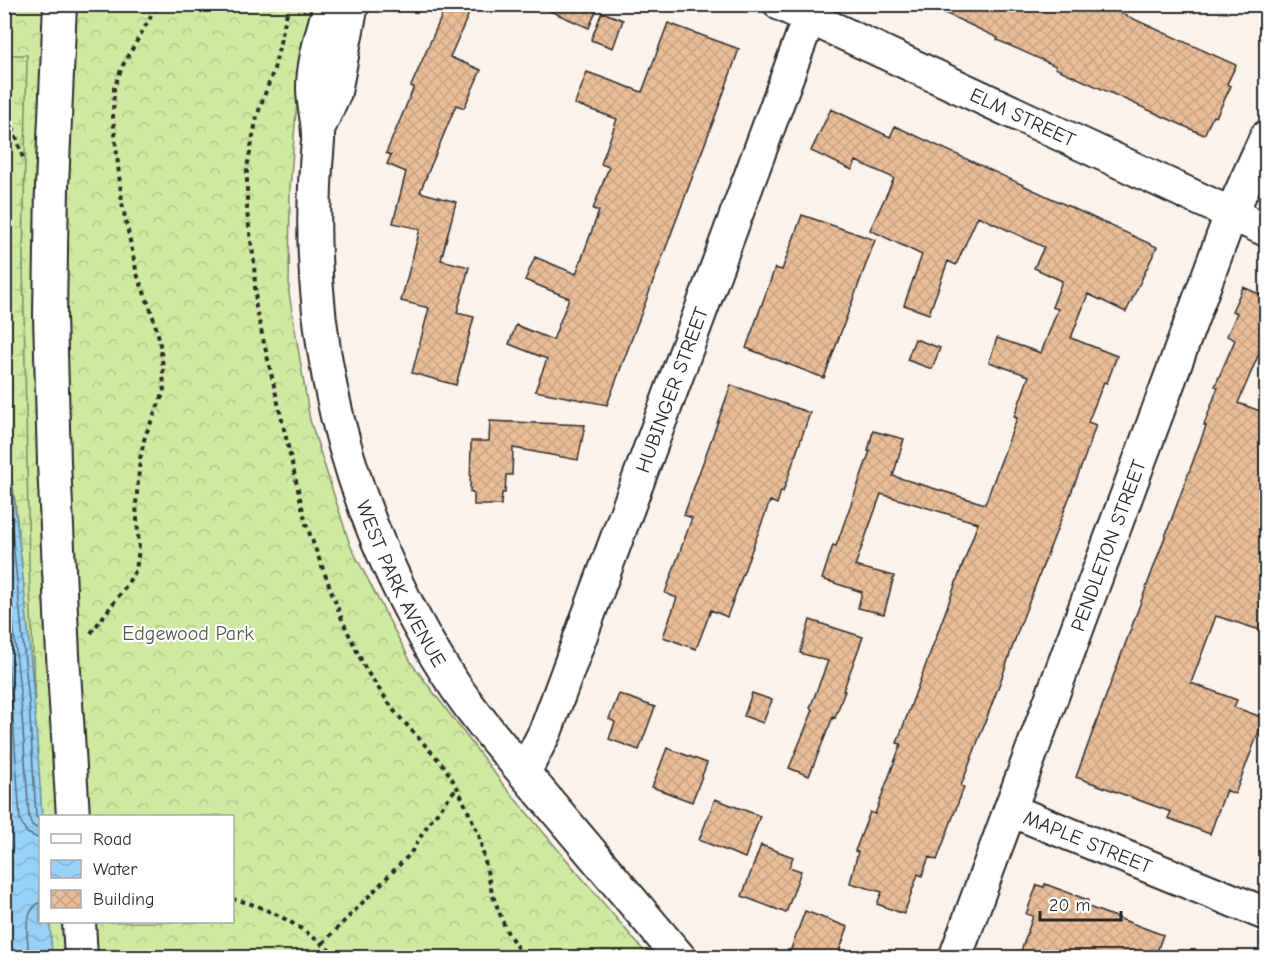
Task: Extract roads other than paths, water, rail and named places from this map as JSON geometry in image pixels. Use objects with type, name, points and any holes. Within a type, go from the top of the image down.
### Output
[{"type":"street","points":[[60,4],[52,186],[51,349],[63,655],[73,815]]},
{"type":"street","name":"WEST PARK AVENUE","points":[[330,4],[313,88],[319,128],[313,192],[317,296],[330,390],[351,471],[377,540],[402,593],[438,659],[479,718],[680,957]]},
{"type":"street","name":"WEST PARK AVENUE","points":[[319,128],[335,92],[352,4]]},
{"type":"street","name":"ELM STREET","points":[[780,4],[811,11],[1266,230]]},
{"type":"street","name":"HUBINGER STREET","points":[[524,773],[546,730],[811,11]]},
{"type":"street","name":"PENDLETON STREET","points":[[955,957],[1231,214],[1266,136]]},
{"type":"street","name":"MAPLE STREET","points":[[1010,810],[1266,914]]},
{"type":"street","points":[[79,923],[81,957]]},
{"type":"water","points":[[4,431],[23,575],[36,720],[42,815],[39,815],[39,923],[50,923],[52,957],[5,957]]},
{"type":"park label","name":"Edgewood Park","points":[[188,633]]}]
